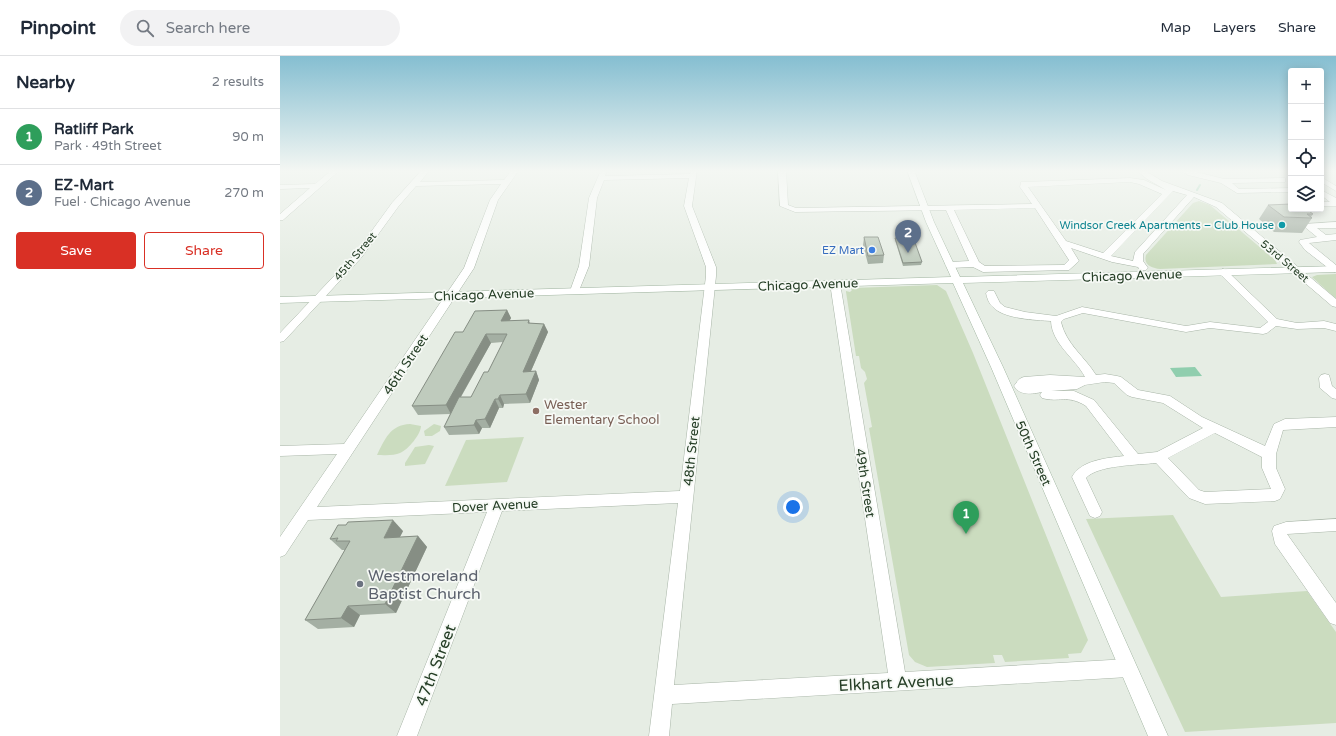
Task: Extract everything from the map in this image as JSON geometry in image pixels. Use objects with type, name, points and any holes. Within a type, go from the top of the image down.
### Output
[{"type":"street","points":[[280,218],[298,202]]},
{"type":"street","name":"45th Street","points":[[280,339],[358,256],[397,202]]},
{"type":"street","name":"46th Street","points":[[280,550],[469,268],[493,202]]},
{"type":"street","points":[[575,291],[584,266],[592,202]]},
{"type":"street","name":"48th Street","points":[[659,736],[711,267],[688,206],[689,202]]},
{"type":"street","points":[[784,202],[784,206],[791,209],[809,210],[1037,206]]},
{"type":"street","name":"50th Street","points":[[922,202],[956,280],[997,367],[1158,736]]},
{"type":"street","points":[[949,208],[975,264],[983,269],[1066,268],[1074,261],[1034,202]]},
{"type":"street","points":[[1105,256],[1158,202]]},
{"type":"street","points":[[1148,274],[1138,261],[1138,254],[1186,202]]},
{"type":"street","name":"53rd Street","points":[[1211,202],[1219,206],[1336,304]]},
{"type":"street","points":[[1324,204],[1336,203]]},
{"type":"street","points":[[1323,237],[1309,226],[1336,225]]},
{"type":"street","points":[[1336,237],[1323,237],[1321,239],[1303,242],[1308,248],[1336,266]]},
{"type":"street","points":[[1063,243],[1140,265]]},
{"type":"street","points":[[950,265],[975,264]]},
{"type":"street","name":"Chicago Avenue","points":[[280,300],[1295,270],[1336,266]]},
{"type":"street","points":[[1223,272],[1274,322],[1292,326],[1306,326],[1318,323],[1336,328]]},
{"type":"street","name":"49th Street","points":[[835,283],[898,682]]},
{"type":"street","points":[[991,294],[996,305],[1003,309],[1017,313],[1058,319],[1069,312],[1082,310],[1186,328],[1210,325],[1263,330],[1274,322]]},
{"type":"street","points":[[1058,319],[1056,322],[1058,331],[1065,344],[1083,364],[1088,380],[1105,378],[1116,380],[1131,392],[1136,394],[1166,399],[1214,428],[1269,454]]},
{"type":"street","points":[[1326,378],[1326,388],[1336,395]]},
{"type":"street","points":[[1046,395],[1070,394],[1081,397],[1090,402],[1135,460]]},
{"type":"street","points":[[1159,457],[1194,494],[1205,498],[1276,495],[1278,489],[1269,468],[1269,454],[1278,427],[1285,424],[1336,422]]},
{"type":"street","points":[[1096,512],[1079,477],[1084,470],[1109,464],[1159,457],[1214,428]]},
{"type":"street","points":[[280,451],[348,449]]},
{"type":"street","name":"Dover Avenue","points":[[304,514],[686,497]]},
{"type":"street","name":"47th Street","points":[[407,736],[498,505]]},
{"type":"street","points":[[1336,525],[1286,528],[1279,531],[1280,539],[1336,617]]},
{"type":"street","name":"Elkhart Avenue","points":[[664,695],[1128,668]]},
{"type":"shaded area","points":[[1201,202],[1210,205],[1275,260],[1277,264],[1160,269],[1154,268],[1147,264],[1145,258],[1146,255],[1193,203]]},
{"type":"shaded area","points":[[1336,274],[1336,299],[1312,277],[1317,275]]},
{"type":"shaded area","points":[[937,285],[946,291],[973,353],[1088,640],[1081,653],[1068,654],[1069,658],[1005,662],[1002,655],[993,655],[995,663],[927,667],[915,662],[909,655],[869,428],[872,427],[864,383],[867,379],[865,372],[861,368],[859,356],[856,356],[846,291],[850,292],[852,290],[850,288]]},
{"type":"shaded area","points":[[1195,367],[1202,376],[1176,377],[1170,368]]},
{"type":"shaded area","points":[[410,424],[421,426],[416,437],[407,449],[395,455],[377,455],[386,438],[393,430],[403,425]]},
{"type":"shaded area","points":[[434,424],[441,426],[440,431],[432,436],[425,436],[424,431]]},
{"type":"shaded area","points":[[524,437],[507,482],[445,486],[466,440]]},
{"type":"shaded area","points":[[429,445],[434,446],[425,464],[405,466],[405,463],[415,447]]},
{"type":"shaded area","points":[[1173,515],[1221,597],[1307,591],[1336,632],[1336,723],[1185,732],[1086,519]]},
{"type":"building","points":[[1288,204],[1288,212],[1310,212],[1313,214],[1307,214],[1312,218],[1284,217],[1268,205]]},
{"type":"building","points":[[864,237],[878,237],[884,255],[868,256]]},
{"type":"building","points":[[913,237],[922,262],[903,263],[895,238]]},
{"type":"building","name":"Wester Elementary School","points":[[507,310],[501,321],[529,320],[528,323],[544,324],[523,372],[536,371],[526,394],[500,395],[498,399],[495,399],[485,419],[476,420],[474,425],[444,427],[459,397],[471,397],[484,372],[488,372],[507,334],[486,334],[446,405],[412,406],[455,332],[463,332],[475,311]]},
{"type":"building","points":[[393,520],[384,538],[418,536],[385,604],[348,606],[341,618],[305,620],[350,541],[336,541],[338,538],[330,539],[338,525],[346,525],[348,522]]},
{"type":"place","name":"Windsor Creek Apartments – Club House","points":[[1282,225]]},
{"type":"place","name":"EZ Mart","points":[[872,250]]},
{"type":"place","name":"EZ-Mart","points":[[908,253]]},
{"type":"place","name":"Wester Elementary School","points":[[536,411]]},
{"type":"place","name":"Ratliff Park","points":[[966,534]]},
{"type":"place","name":"Westmoreland Baptist Church","points":[[360,584]]}]
